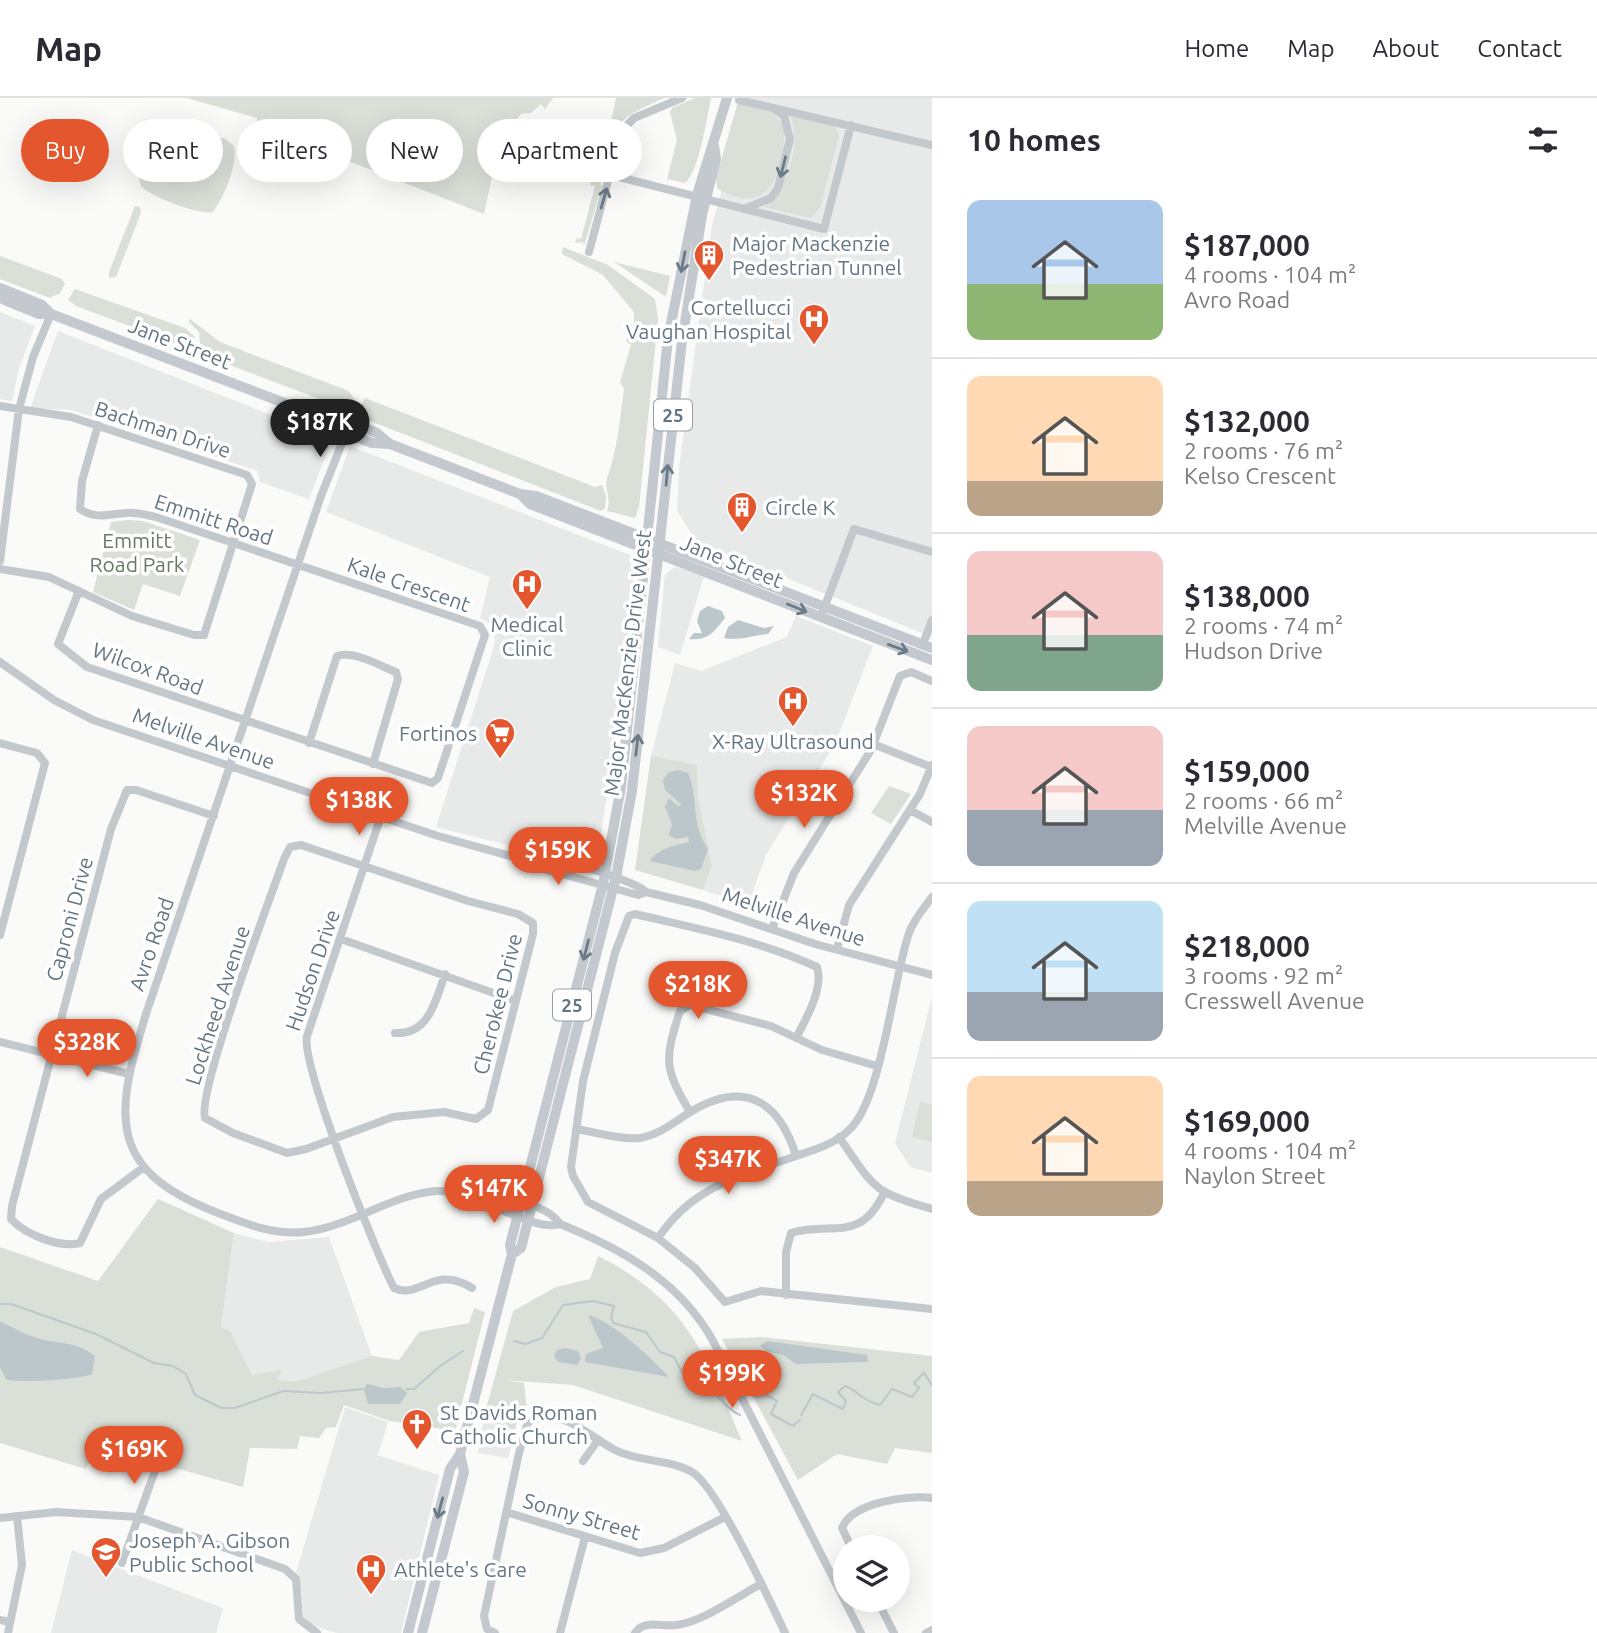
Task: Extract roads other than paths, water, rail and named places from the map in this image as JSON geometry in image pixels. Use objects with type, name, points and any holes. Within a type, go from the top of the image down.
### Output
[{"type":"main road","name":"Major MacKenzie Drive West","points":[[408,1633],[450,1469],[460,1454],[512,1254],[510,1245],[524,1211],[632,791],[684,323],[701,198],[706,162],[714,146],[727,98]]},
{"type":"main road","name":"Major MacKenzie Drive West","points":[[609,880],[648,543],[668,338],[701,198]]},
{"type":"main road","name":"Jane Street","points":[[0,288],[42,305],[51,314]]},
{"type":"main road","name":"Jane Street","points":[[0,299],[39,314],[51,314],[295,407],[307,405],[348,428],[377,433],[390,444],[520,494],[536,496],[932,660]]},
{"type":"main road","name":"Jane Street","points":[[660,548],[928,646]]},
{"type":"main road","name":"Major MacKenzie Drive West","points":[[422,1633],[464,1472],[460,1454]]},
{"type":"street","points":[[633,119],[682,98]]},
{"type":"street","points":[[739,100],[932,145]]},
{"type":"street","points":[[741,209],[760,205],[771,198],[778,188],[790,139],[783,116],[773,107]]},
{"type":"street","points":[[641,182],[824,229],[851,125]]},
{"type":"street","points":[[589,253],[609,182]]},
{"type":"street","points":[[0,561],[19,409],[33,357],[51,314]]},
{"type":"street","name":"Bachman Drive","points":[[0,407],[71,417],[98,425],[247,475],[253,484],[204,635],[194,635],[139,618],[49,577],[0,569]]},
{"type":"street","name":"Emmitt Road","points":[[98,425],[82,481],[80,509],[106,517],[142,514],[299,565]]},
{"type":"street","name":"Avro Road","points":[[348,428],[146,1014],[129,1074],[124,1108],[125,1126],[144,1167],[160,1185],[189,1202],[274,1232],[312,1230],[407,1197],[438,1191],[489,1202],[500,1199],[551,1227],[560,1224],[617,1250],[656,1273],[703,1323],[861,1633]]},
{"type":"street","points":[[824,608],[854,529],[932,552]]},
{"type":"street","name":"Kale Crescent","points":[[245,721],[432,783],[438,778],[485,635],[480,626],[299,565]]},
{"type":"street","name":"Wilcox Road","points":[[79,591],[59,637],[61,649],[87,667],[245,721]]},
{"type":"street","points":[[928,646],[932,620]]},
{"type":"street","points":[[309,743],[337,656],[344,654],[362,659],[396,673],[398,679],[373,764]]},
{"type":"street","name":"Melville Avenue","points":[[0,662],[54,700],[93,720],[438,836],[527,861],[537,867],[641,885],[646,892],[700,905],[837,950],[932,975]]},
{"type":"street","points":[[772,929],[794,873],[873,744],[900,676],[911,672],[932,681]]},
{"type":"street","points":[[0,743],[37,753],[45,763],[0,935]]},
{"type":"street","points":[[837,950],[849,905],[910,810],[932,766],[873,744]]},
{"type":"street","name":"Caproni Drive","points":[[144,1167],[101,1199],[80,1243],[61,1243],[39,1237],[13,1223],[12,1206],[111,829],[125,792],[136,790],[214,816]]},
{"type":"street","points":[[910,810],[932,822]]},
{"type":"street","name":"Hudson Drive","points":[[381,816],[305,1046],[308,1063],[334,1138],[394,1288],[405,1292],[442,1278],[457,1280],[472,1287]]},
{"type":"street","name":"Lockheed Avenue","points":[[334,1138],[298,1152],[282,1152],[209,1121],[203,1114],[204,1105],[216,1059],[290,847],[301,845],[365,867]]},
{"type":"street","name":"Cherokee Drive","points":[[334,1138],[379,1121],[414,1113],[444,1112],[475,1119],[488,1110],[533,934],[531,921],[365,867]]},
{"type":"street","points":[[658,1238],[671,1217],[706,1190],[839,1138],[858,1119],[877,1066],[910,930],[932,897]]},
{"type":"street","points":[[796,1038],[812,1003],[819,976],[817,967],[748,940],[632,914],[627,918],[615,953],[585,1073],[571,1167],[578,1186],[588,1202],[658,1238],[695,1268],[726,1302],[761,1292],[932,1309]]},
{"type":"street","points":[[341,939],[516,1000]]},
{"type":"street","points":[[395,1032],[418,1028],[428,1018],[444,974]]},
{"type":"street","points":[[690,1112],[669,1074],[670,1051],[682,1009],[695,1005],[730,1014],[830,1053],[877,1066]]},
{"type":"street","points":[[0,1042],[129,1074]]},
{"type":"street","points":[[576,1129],[639,1138],[664,1129],[690,1112],[729,1096],[756,1100],[779,1118],[796,1156]]},
{"type":"street","points":[[839,1138],[869,1181],[884,1194],[932,1209]]},
{"type":"street","points":[[786,1295],[786,1252],[791,1233],[856,1225],[876,1208],[884,1194]]},
{"type":"street","points":[[495,1633],[487,1629],[484,1615],[528,1422],[552,1419],[571,1421],[621,1452],[685,1468],[698,1475],[713,1492],[785,1633]]},
{"type":"street","points":[[583,1461],[598,1440]]},
{"type":"street","points":[[122,1563],[156,1465]]},
{"type":"street","points":[[845,1535],[842,1528],[847,1518],[895,1498],[932,1498]]},
{"type":"street","points":[[0,1518],[56,1512],[138,1517],[285,1569],[296,1579],[299,1619],[317,1633]]},
{"type":"street","name":"Sonny Street","points":[[506,1512],[626,1550],[648,1552],[664,1548],[725,1517]]},
{"type":"street","points":[[8,1633],[22,1565],[17,1516]]},
{"type":"street","points":[[560,1633],[585,1537]]},
{"type":"street","points":[[635,1633],[641,1626],[675,1626],[761,1584]]},
{"type":"street","points":[[883,1612],[894,1633]]},
{"type":"street","points":[[0,1620],[10,1622]]},
{"type":"street","points":[[926,1633],[932,1630]]},
{"type":"waterway","points":[[514,1341],[525,1344],[542,1338],[563,1305],[593,1301],[614,1306],[611,1317],[613,1323],[646,1332],[660,1352],[674,1357],[682,1372],[699,1381],[705,1375],[713,1379],[714,1394],[740,1415]]},
{"type":"waterway","points":[[0,1304],[11,1304],[96,1334],[154,1363],[173,1366],[186,1374],[195,1395],[221,1408],[235,1408],[283,1391],[321,1393],[364,1389]]},
{"type":"waterway","points":[[406,1389],[414,1389],[440,1366],[463,1351]]},
{"type":"waterway","points":[[801,1415],[813,1394],[843,1409],[846,1401],[838,1392],[845,1386],[880,1405],[892,1389],[912,1397],[919,1388],[914,1383],[924,1373],[932,1385]]},
{"type":"waterway","points":[[747,1393],[757,1397],[766,1395],[777,1401],[771,1414],[793,1426],[800,1420]]},
{"type":"place","name":"Major Mackenzie Pedestrian Tunnel","points":[[709,282]]},
{"type":"place","name":"Cortellucci Vaughan Hospital","points":[[814,346]]},
{"type":"place","name":"Circle K","points":[[742,534]]},
{"type":"place","name":"Medical Clinic","points":[[527,611]]},
{"type":"place","name":"X-Ray Ultrasound","points":[[793,728]]},
{"type":"place","name":"Fortinos","points":[[500,760]]},
{"type":"place","name":"St Davids Roman Catholic Church","points":[[417,1451]]},
{"type":"place","name":"Joseph A. Gibson Public School","points":[[106,1579]]},
{"type":"place","name":"Athlete's Care","points":[[371,1596]]},
{"type":"park label","name":"Emmitt Road Park","points":[[137,552]]}]
